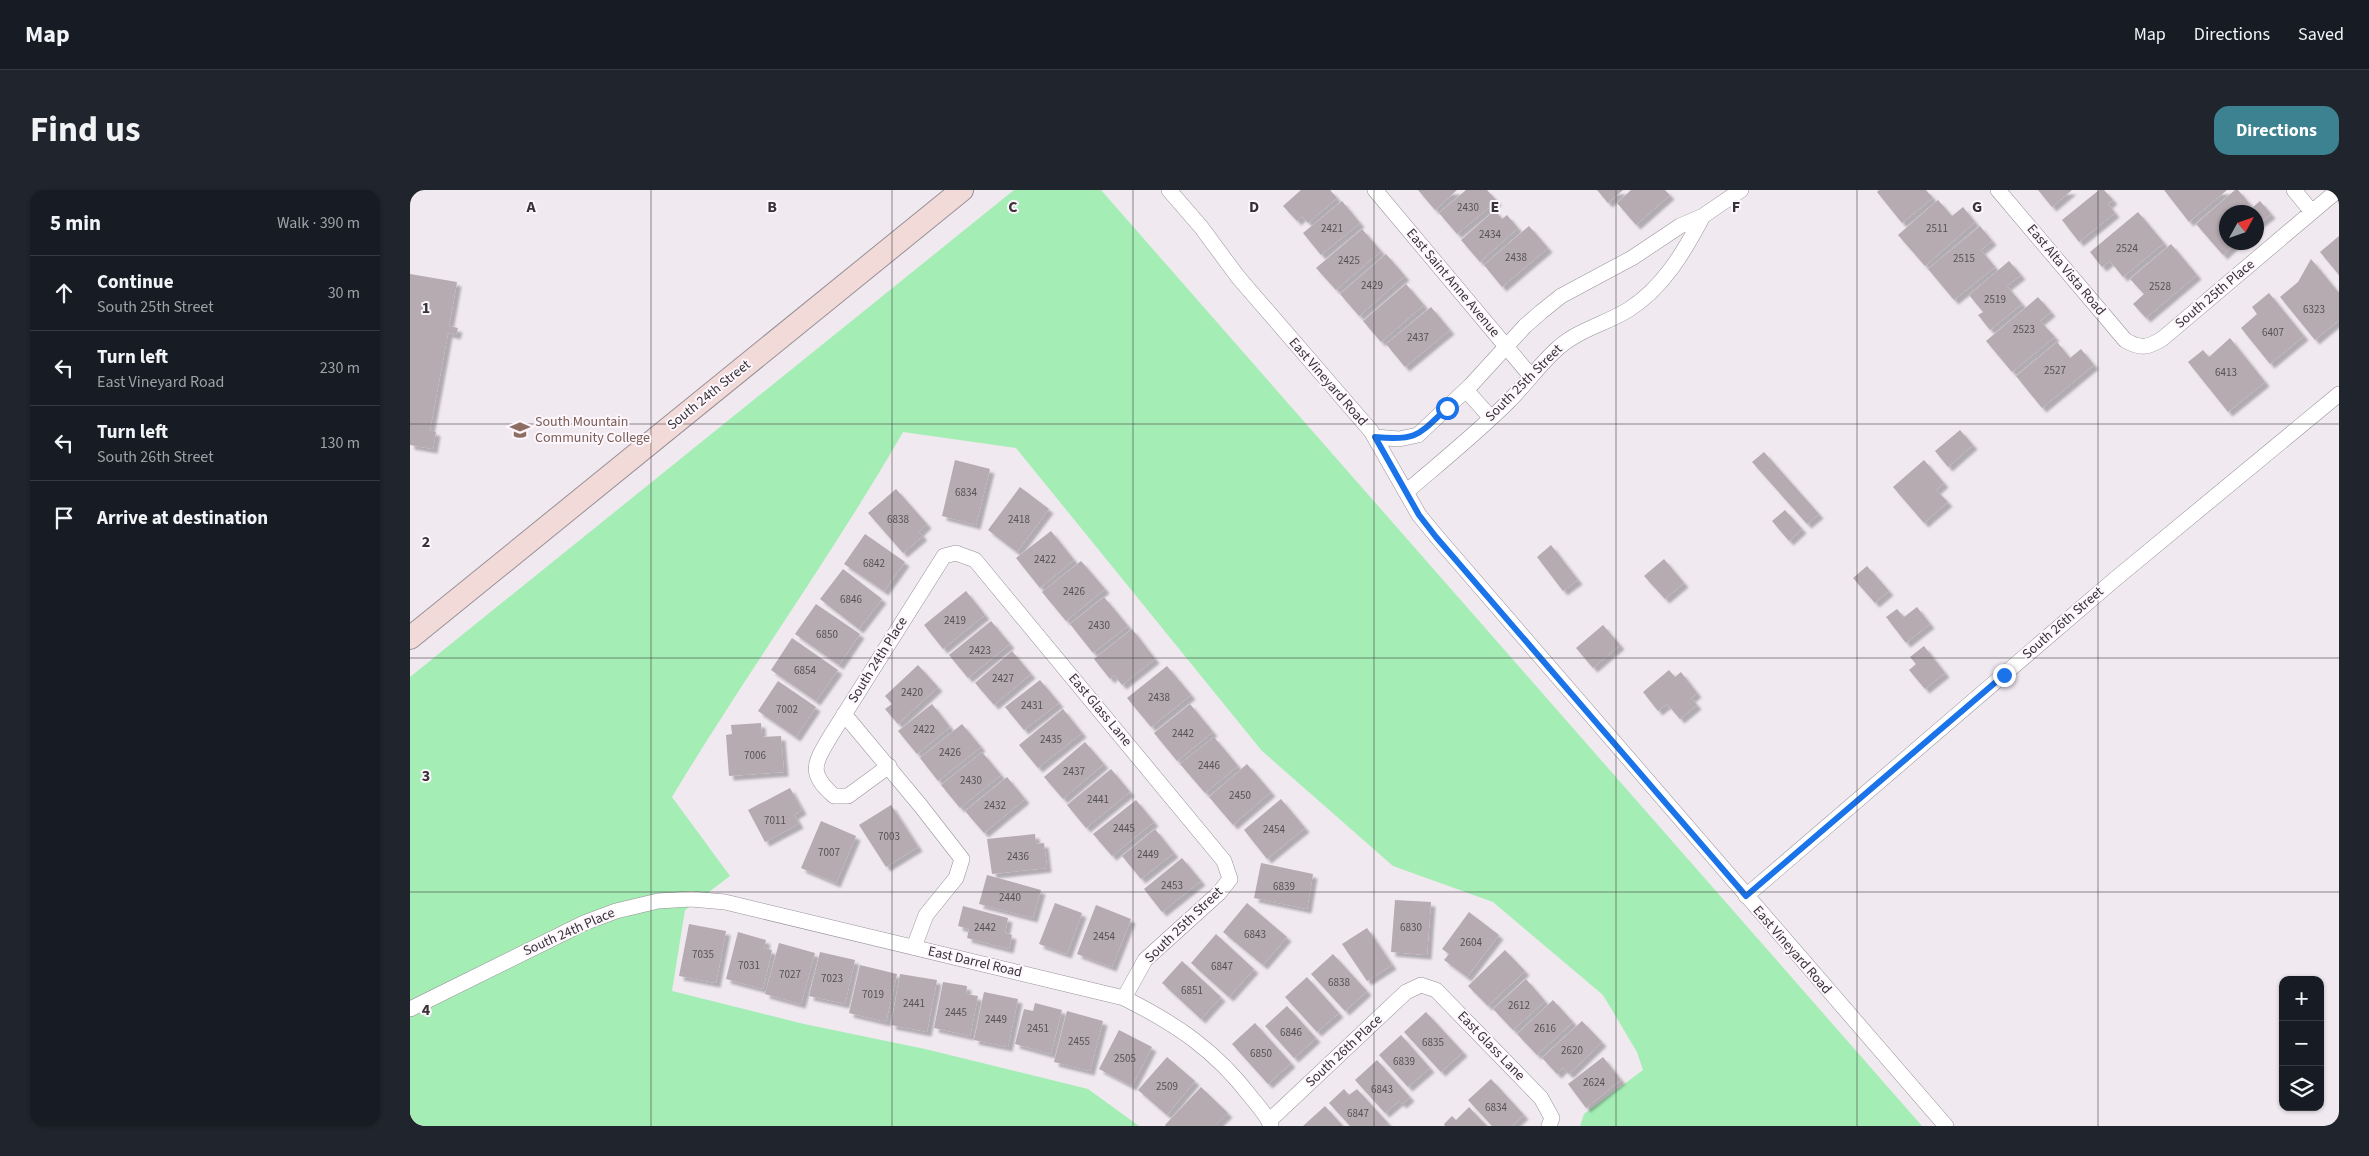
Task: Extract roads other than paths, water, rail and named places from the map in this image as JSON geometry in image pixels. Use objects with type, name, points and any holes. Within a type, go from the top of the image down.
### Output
[{"type":"main road","name":"South 24th Street","points":[[410,638],[962,190]]},
{"type":"street","name":"East Vineyard Road","points":[[1169,190],[1201,227],[1238,277],[1375,437],[1419,515],[1436,537],[1946,1126]]},
{"type":"street","name":"East Saint Anne Avenue","points":[[1376,190],[1530,375]]},
{"type":"street","name":"South 25th Street","points":[[1406,492],[1491,418],[1510,400],[1530,375],[1560,347],[1582,332],[1627,311],[1651,294],[1671,269],[1703,216],[1724,195],[1741,190]]},
{"type":"street","name":"East Alta Vista Road","points":[[1998,190],[2125,340],[2136,346]]},
{"type":"street","points":[[2294,190],[2312,212],[2338,190]]},
{"type":"street","name":"South 25th Place","points":[[2136,346],[2148,347],[2162,339],[2312,212]]},
{"type":"street","name":"South 25th Street","points":[[1375,437],[1399,440],[1418,435],[1466,390],[1525,326],[1561,296],[1632,258],[1680,226],[1703,216]]},
{"type":"street","points":[[1466,390],[1491,418]]},
{"type":"street","name":"South 26th Street","points":[[1746,896],[2114,580],[2339,394]]},
{"type":"street","name":"South 24th Place","points":[[889,766],[848,796],[834,796],[821,784],[814,771],[818,759],[844,714],[944,556],[956,553]]},
{"type":"street","name":"East Glass Lane","points":[[956,553],[975,560],[1224,861],[1230,879]]},
{"type":"street","name":"East Darrel Road","points":[[844,714],[889,766],[962,859],[956,878],[926,915],[914,948],[1124,998],[1175,1025],[1209,1052],[1236,1077],[1270,1123]]},
{"type":"street","name":"South 25th Street","points":[[1124,998],[1145,960],[1219,892],[1230,879]]},
{"type":"street","name":"South 24th Place","points":[[410,1009],[584,923],[616,911],[658,900],[691,898],[725,902],[914,948]]},
{"type":"street","name":"East Glass Lane","points":[[1421,985],[1436,990],[1541,1098],[1551,1122]]},
{"type":"street","name":"South 26th Place","points":[[1270,1123],[1406,992],[1421,985]]},
{"type":"place","name":"South Mountain Community College","points":[[520,430]]}]
